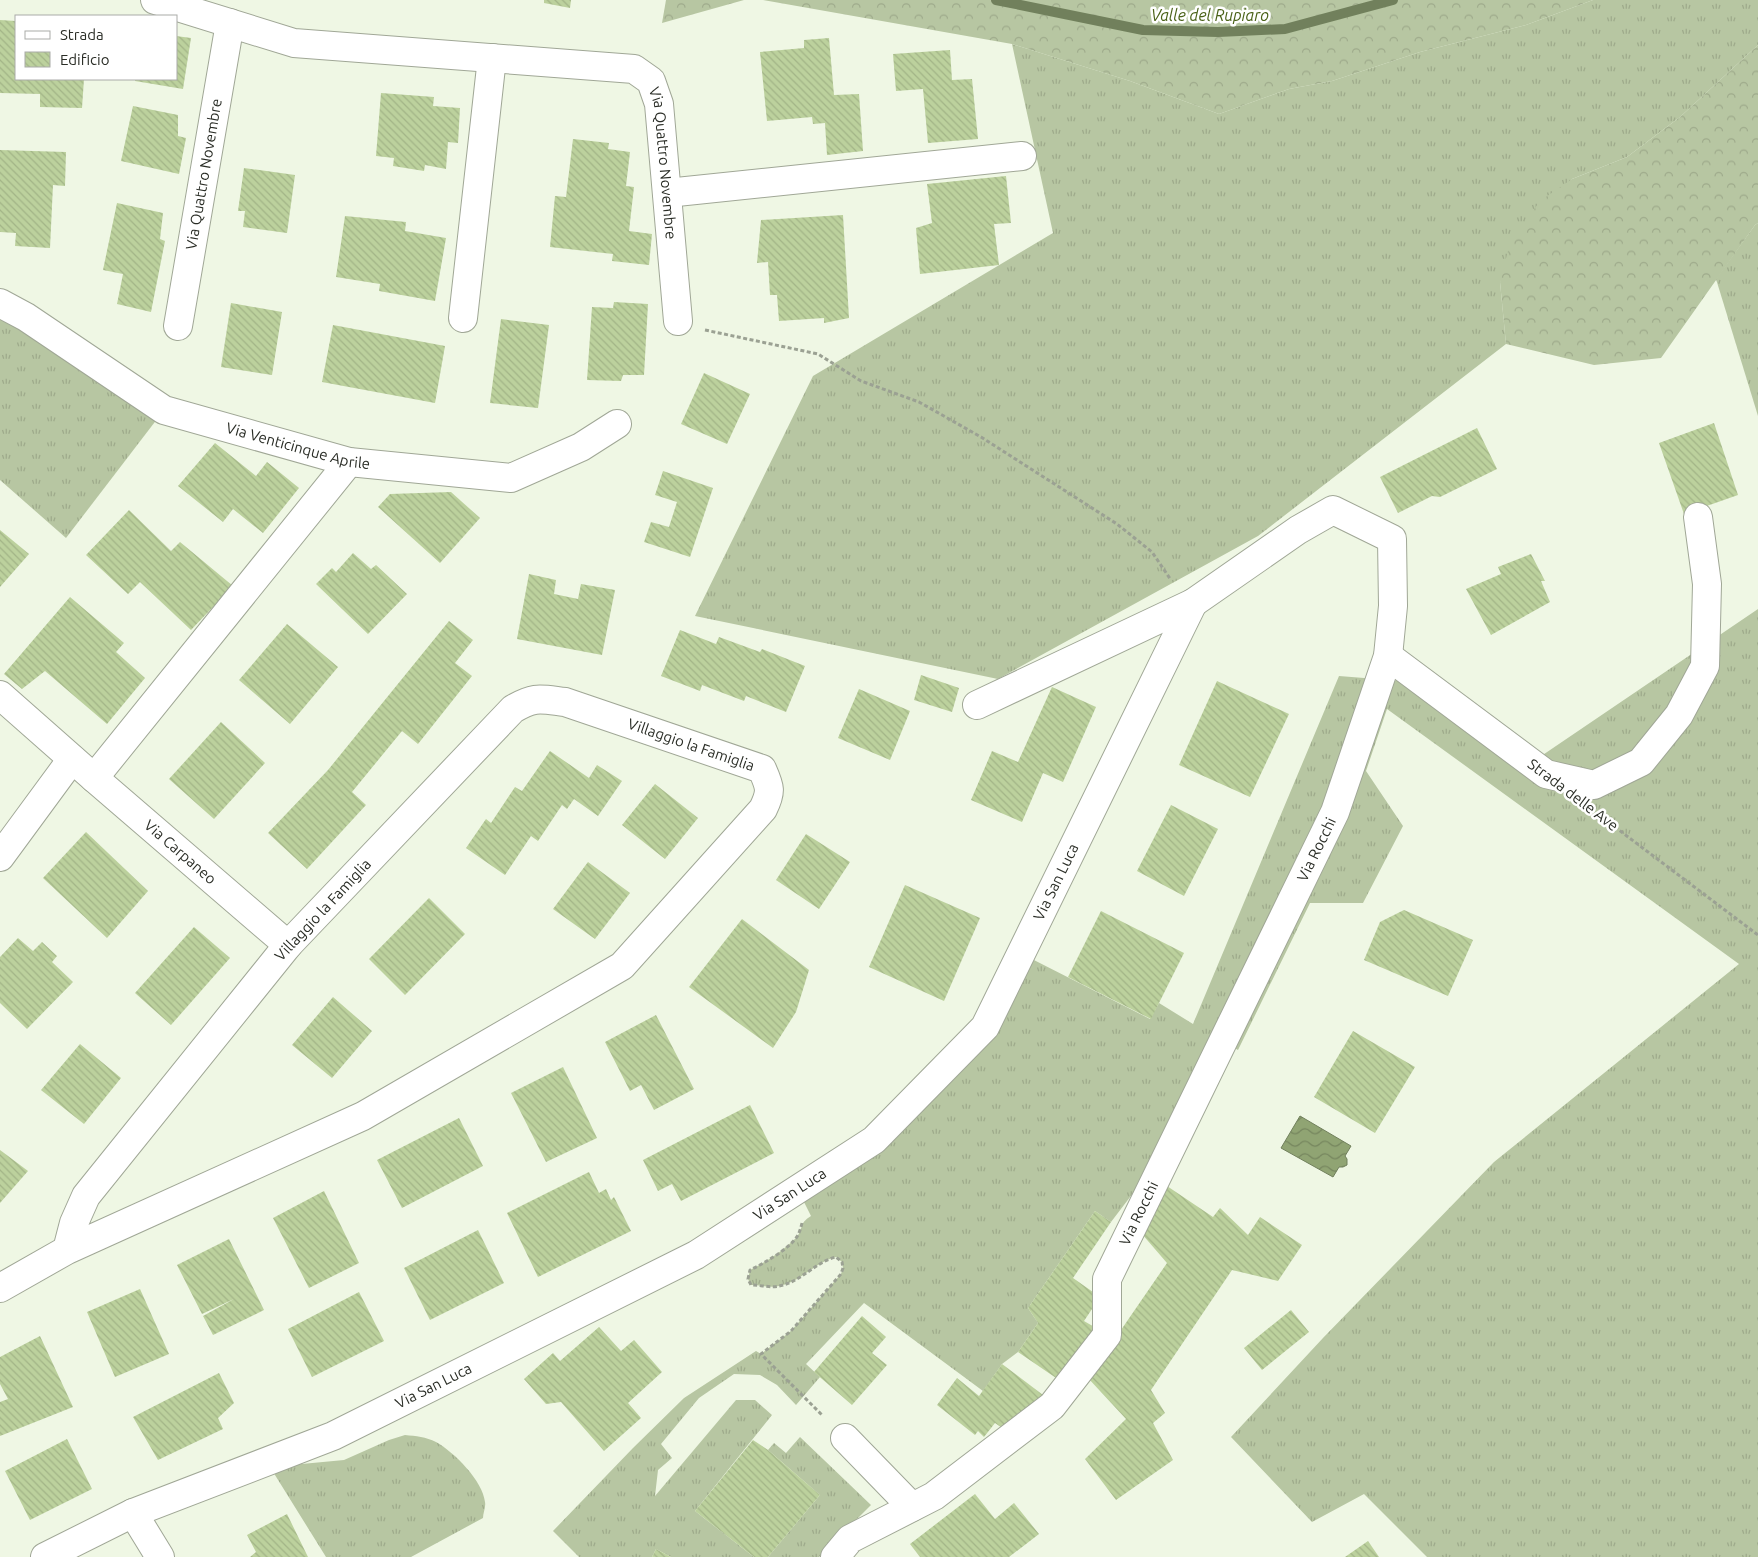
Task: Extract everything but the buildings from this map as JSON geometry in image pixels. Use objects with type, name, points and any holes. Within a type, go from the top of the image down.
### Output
[{"type":"street","name":"Via Quattro Novembre","points":[[155,0],[294,43],[634,68],[651,81],[659,104],[678,321]]},
{"type":"street","name":"Via Quattro Novembre","points":[[178,326],[230,23]]},
{"type":"street","points":[[462,318],[492,58]]},
{"type":"street","points":[[667,193],[1022,156]]},
{"type":"street","name":"Via Venticinque Aprile","points":[[0,303],[26,317],[164,410],[349,462],[511,478],[581,447],[617,424]]},
{"type":"street","points":[[94,778],[349,462]]},
{"type":"street","name":"Via Rocchi","points":[[834,1557],[850,1539],[934,1496],[1052,1406],[1107,1335],[1107,1279],[1335,812],[1388,656],[1393,606],[1392,538],[1333,510],[1298,530],[1190,604],[977,705]]},
{"type":"street","name":"Strada delle Ave","points":[[1388,656],[1546,774],[1594,785],[1641,762],[1679,715],[1705,666],[1707,584],[1698,516]]},
{"type":"street","name":"Via San Luca","points":[[45,1557],[133,1513],[333,1436],[696,1255],[874,1140],[985,1027],[1190,604]]},
{"type":"street","name":"Via Carpaneo","points":[[0,695],[288,945]]},
{"type":"street","name":"Villaggio la Famiglia","points":[[542,699],[565,702],[762,769],[770,787],[769,797],[763,809],[622,966],[363,1116],[67,1250],[74,1223],[86,1196],[288,945],[513,709],[528,700],[542,699]]},
{"type":"street","points":[[0,857],[72,759]]},
{"type":"street","points":[[0,1288],[67,1250]]},
{"type":"street","points":[[845,1438],[912,1507]]},
{"type":"street","points":[[133,1513],[160,1557]]},
{"type":"path","points":[[678,321],[711,332],[818,354],[861,380],[919,402],[981,437],[1117,524],[1152,552],[1190,604]]},
{"type":"path","name":"Strada delle Ave","points":[[1592,809],[1758,935]]},
{"type":"path","points":[[803,1221],[798,1236],[784,1249],[750,1270],[748,1279],[752,1285],[779,1286],[799,1279],[828,1259],[836,1257],[842,1262],[843,1268],[841,1274],[791,1331],[761,1354],[845,1438]]},
{"type":"green space","points":[[666,0],[744,0],[662,23]]},
{"type":"green space","points":[[763,0],[1593,0],[1526,25],[1420,52],[1332,81],[1289,89],[1219,114],[1130,81],[1012,44]]},
{"type":"green space","points":[[1593,0],[1758,0],[1758,45],[1680,117],[1627,157],[1572,179],[1500,282],[1506,344],[1258,536],[998,679],[695,616],[813,376],[1053,233],[1012,44],[1130,81],[1219,114],[1289,89],[1332,81],[1420,52],[1526,25]]},
{"type":"green space","points":[[1758,45],[1758,223],[1661,358],[1594,365],[1506,344],[1500,282],[1510,243],[1540,201],[1572,179],[1627,157],[1680,117]]},
{"type":"green space","points":[[1758,223],[1758,416],[1716,279]]},
{"type":"green space","points":[[0,313],[164,410],[66,538],[0,480]]},
{"type":"green space","points":[[1758,609],[1758,1557],[1427,1557],[1364,1494],[1312,1522],[1231,1437],[1323,1338],[1494,1162],[1739,964],[1387,709],[1366,771],[1403,826],[1363,903],[1310,903],[1238,1050],[1222,1041],[1156,1163],[1111,1222],[1095,1211],[1028,1308],[1038,1323],[1018,1352],[1002,1364],[983,1391],[864,1303],[806,1364],[820,1377],[796,1405],[777,1385],[760,1375],[734,1374],[699,1398],[661,1444],[672,1458],[658,1470],[655,1496],[736,1400],[755,1400],[772,1415],[695,1511],[754,1557],[671,1557],[656,1549],[652,1557],[579,1557],[553,1531],[684,1398],[756,1351],[761,1354],[791,1331],[841,1274],[842,1262],[836,1257],[821,1263],[787,1284],[779,1286],[751,1285],[748,1279],[750,1270],[774,1256],[796,1238],[804,1222],[811,1216],[799,1192],[874,1140],[1028,957],[1150,1019],[1159,1003],[1193,1024],[1339,676],[1402,681],[1525,767]]},
{"type":"green space","points":[[405,1435],[417,1436],[436,1442],[459,1460],[473,1476],[483,1494],[485,1504],[483,1518],[411,1557],[326,1557],[270,1467],[344,1460]]},
{"type":"green space","points":[[800,1437],[871,1505],[819,1557],[768,1557],[820,1495],[768,1450],[774,1443],[786,1453]]},
{"type":"water","points":[[1300,1116],[1351,1146],[1345,1156],[1347,1165],[1339,1167],[1333,1177],[1281,1148]]},
{"type":"waterway","name":"Valle del Rupiaro","points":[[996,0],[1143,30],[1218,32],[1285,29],[1393,0]]}]
